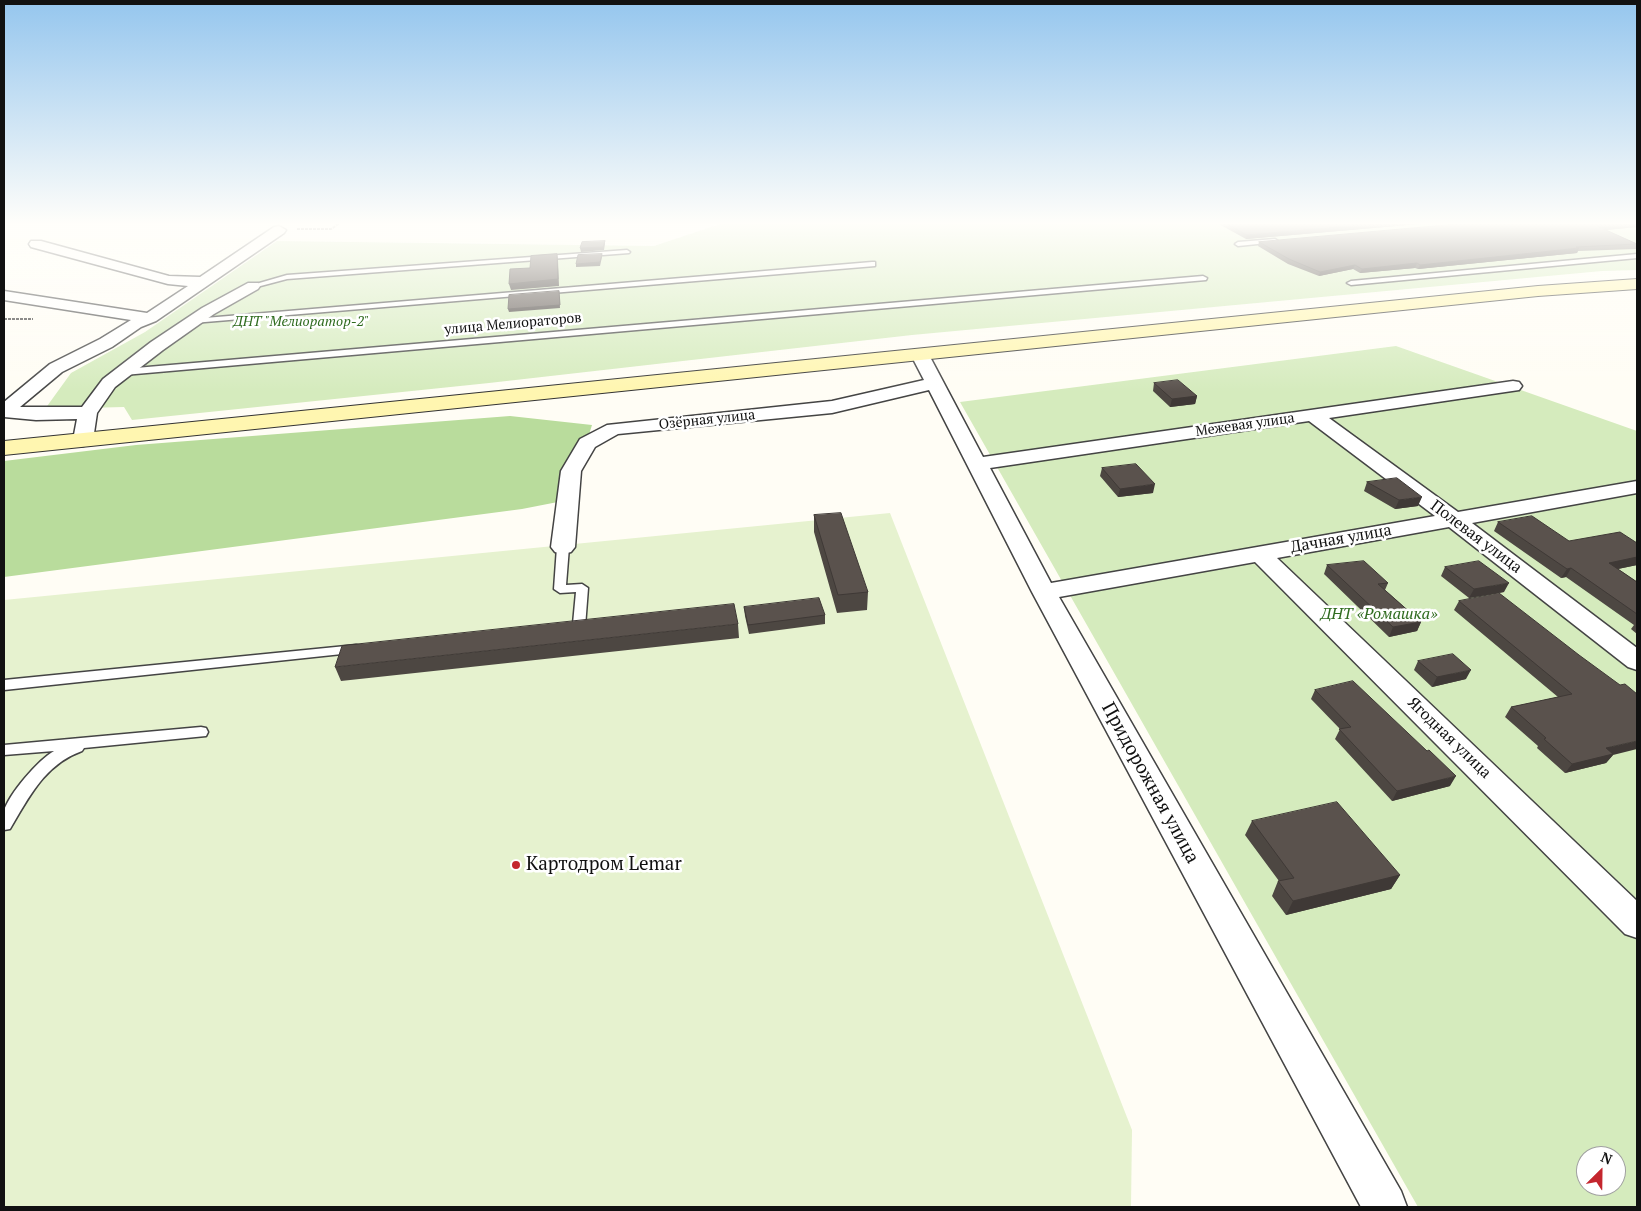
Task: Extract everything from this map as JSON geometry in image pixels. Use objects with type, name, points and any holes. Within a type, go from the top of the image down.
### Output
[{"type":"main road","points":[[4,448],[1538,291],[1637,284]]},
{"type":"street","points":[[166,280],[202,282]]},
{"type":"street","points":[[4,411],[56,368],[106,343],[135,324],[150,318],[206,280]]},
{"type":"street","points":[[83,440],[88,412],[109,383],[193,321],[253,286]]},
{"type":"street","points":[[4,295],[150,318]]},
{"type":"street","name":"Придорожная улица","points":[[920,355],[1044,592],[1385,1207]]},
{"type":"street","name":"Озёрная улица","points":[[563,547],[571,471],[587,443],[614,429],[832,407],[935,383]]},
{"type":"street","name":"Межевая улица","points":[[977,464],[1513,386]]},
{"type":"street","points":[[4,411],[36,414],[88,412]]},
{"type":"street","name":"Полевая улица","points":[[1312,415],[1453,519],[1637,660]]},
{"type":"street","name":"Дачная улица","points":[[1044,592],[1637,486]]},
{"type":"street","points":[[1613,491],[1637,506]]},
{"type":"street","name":"Ягодная улица","points":[[1260,554],[1637,923]]},
{"type":"lane","points":[[253,286],[278,280]]},
{"type":"lane","name":"улица Мелиораторов","points":[[193,321],[687,280]]},
{"type":"lane","name":"улица Мелиораторов","points":[[124,372],[1185,280]]},
{"type":"lane","points":[[1351,283],[1388,280]]},
{"type":"lane","points":[[559,629],[579,627],[582,588],[560,589],[563,547]]},
{"type":"lane","points":[[4,685],[371,648]]},
{"type":"lane","points":[[4,750],[201,732]]},
{"type":"lane","points":[[4,824],[32,779],[51,760],[70,748],[101,741]]},
{"type":"green space","name":"ДНТ \"Мелиоратор-2\"","points":[[221,280],[1510,280],[912,335],[489,383],[132,420],[124,407],[45,409],[71,373],[145,332]]},
{"type":"green space","name":"ДНТ «Ромашка»","points":[[1396,346],[1637,431],[1637,1207],[1418,1207],[960,402]]},
{"type":"green space","points":[[510,416],[592,425],[568,500],[522,509],[4,577],[4,461],[136,445]]},
{"type":"green space","name":"Картодром Lemar","points":[[890,513],[1132,1130],[1131,1207],[4,1207],[4,600]]},
{"type":"building","points":[[509,280],[553,280],[509,284]]},
{"type":"building","points":[[559,291],[560,305],[508,309],[509,295]]},
{"type":"building","points":[[1178,380],[1197,396],[1172,399],[1154,383]]},
{"type":"building","points":[[1136,464],[1155,484],[1120,489],[1102,468]]},
{"type":"building","points":[[1397,478],[1422,497],[1399,500],[1367,482]]},
{"type":"building","points":[[841,513],[868,592],[838,595],[814,515]]},
{"type":"building","points":[[1532,516],[1569,541],[1620,532],[1637,543],[1637,557],[1609,563],[1637,582],[1637,614],[1571,568],[1567,569],[1498,522]]},
{"type":"building","points":[[1364,561],[1388,583],[1378,584],[1421,622],[1393,627],[1327,565]]},
{"type":"building","points":[[1479,561],[1509,583],[1474,589],[1445,567]]},
{"type":"building","points":[[1499,593],[1579,655],[1620,685],[1625,684],[1637,694],[1637,741],[1606,748],[1613,754],[1572,764],[1511,707],[1572,694],[1459,601]]},
{"type":"building","points":[[819,598],[825,615],[748,625],[744,607]]},
{"type":"building","points":[[734,604],[738,624],[335,667],[342,646]]},
{"type":"building","points":[[1453,654],[1471,670],[1437,677],[1418,661]]},
{"type":"building","points":[[1353,681],[1456,776],[1397,791],[1339,729],[1351,727],[1315,690]]},
{"type":"building","points":[[1337,802],[1400,875],[1293,901],[1278,881],[1294,878],[1252,821]]},
{"type":"place","name":"Картодром Lemar","points":[[516,865]]}]
